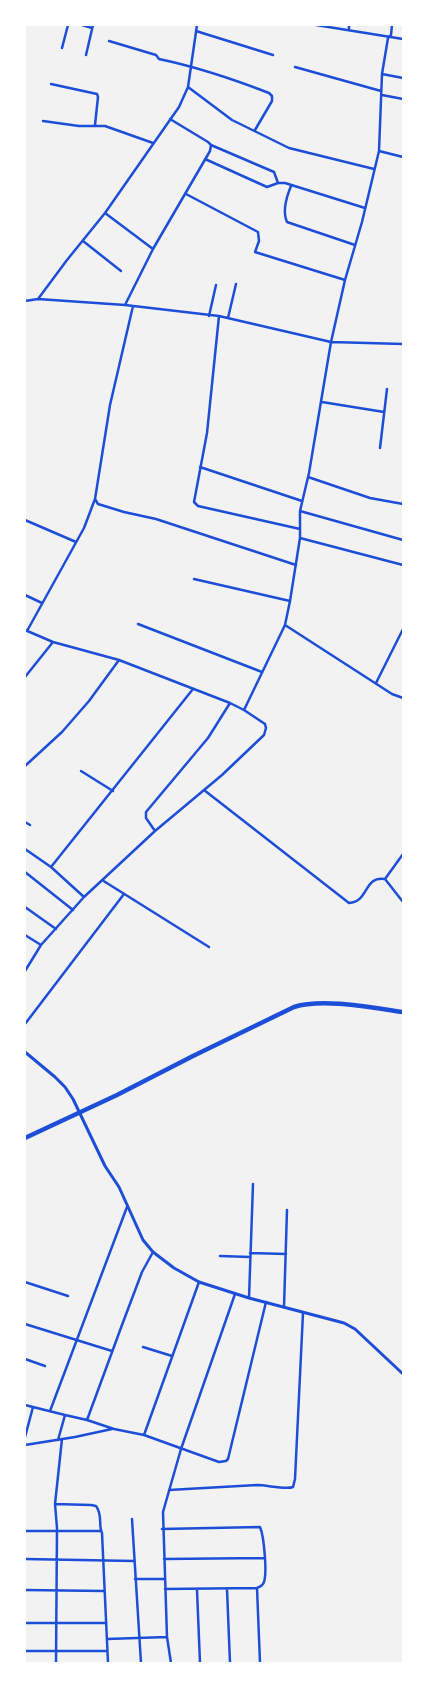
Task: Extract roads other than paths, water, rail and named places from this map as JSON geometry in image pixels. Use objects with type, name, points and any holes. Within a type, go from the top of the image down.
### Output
[{"type":"main road","points":[[25,1138],[80,1113],[294,1007],[306,1003],[324,1003],[403,1012]]},
{"type":"street","points":[[62,48],[68,25]]},
{"type":"street","points":[[82,25],[92,26],[86,55]]},
{"type":"street","points":[[38,300],[105,213],[179,107],[188,87],[197,25]]},
{"type":"street","points":[[316,25],[403,39]]},
{"type":"street","points":[[349,25],[349,30]]},
{"type":"street","points":[[244,710],[285,624],[290,601],[300,538],[300,511],[308,477],[332,342],[345,280],[379,151],[382,74],[392,25]]},
{"type":"street","points":[[196,31],[273,55]]},
{"type":"street","points":[[109,41],[156,55],[159,59],[191,66],[240,82],[269,94],[272,96],[272,100],[255,130]]},
{"type":"street","points":[[295,67],[382,91]]},
{"type":"street","points":[[382,74],[403,78]]},
{"type":"street","points":[[51,84],[97,94],[95,125]]},
{"type":"street","points":[[188,87],[226,116],[288,148],[374,169]]},
{"type":"street","points":[[382,95],[403,99]]},
{"type":"street","points":[[170,119],[211,145],[274,172],[278,184]]},
{"type":"street","points":[[43,121],[79,126],[95,125],[110,127],[153,143]]},
{"type":"street","points":[[125,305],[153,250],[210,151],[211,145]]},
{"type":"street","points":[[379,151],[403,157]]},
{"type":"street","points":[[205,159],[267,187],[285,184],[365,208]]},
{"type":"street","points":[[291,186],[284,206],[287,222],[355,245]]},
{"type":"street","points":[[186,194],[258,232],[259,241],[255,252],[345,280]]},
{"type":"street","points":[[105,213],[153,250]]},
{"type":"street","points":[[83,240],[121,271]]},
{"type":"street","points":[[228,318],[236,284]]},
{"type":"street","points":[[209,316],[216,285]]},
{"type":"street","points":[[25,301],[38,300],[125,305],[220,316],[332,342],[403,344]]},
{"type":"street","points":[[26,969],[41,945],[84,897],[265,733],[265,724],[230,703],[119,660],[53,642],[26,630],[84,528],[95,499],[110,406],[133,306]]},
{"type":"street","points":[[220,316],[207,433],[194,498],[195,505],[300,529]]},
{"type":"street","points":[[380,448],[387,389]]},
{"type":"street","points":[[322,402],[384,412]]},
{"type":"street","points":[[200,467],[302,501]]},
{"type":"street","points":[[308,477],[370,498],[403,504]]},
{"type":"street","points":[[95,499],[98,504],[156,519],[296,565]]},
{"type":"street","points":[[300,511],[403,540]]},
{"type":"street","points":[[25,520],[76,542]]},
{"type":"street","points":[[300,538],[403,565]]},
{"type":"street","points":[[194,579],[290,601]]},
{"type":"street","points":[[25,595],[42,603]]},
{"type":"street","points":[[138,624],[262,672]]},
{"type":"street","points":[[285,624],[392,694],[403,698]]},
{"type":"street","points":[[376,683],[403,629]]},
{"type":"street","points":[[25,678],[53,642]]},
{"type":"street","points":[[26,764],[62,732],[119,660]]},
{"type":"street","points":[[51,867],[194,688]]},
{"type":"street","points":[[155,831],[146,818],[146,812],[208,738],[230,703]]},
{"type":"street","points":[[81,772],[113,791]]},
{"type":"street","points":[[204,790],[349,903],[362,899],[366,889],[374,880],[385,879],[403,854]]},
{"type":"street","points":[[25,822],[30,825]]},
{"type":"street","points":[[25,849],[51,867],[84,897]]},
{"type":"street","points":[[25,872],[73,910]]},
{"type":"street","points":[[385,879],[403,902]]},
{"type":"street","points":[[102,880],[209,947]]},
{"type":"street","points":[[25,1024],[124,894]]},
{"type":"street","points":[[25,907],[56,929]]},
{"type":"street","points":[[25,935],[41,945]]},
{"type":"street","points":[[25,1052],[65,1087],[80,1113],[105,1166],[119,1187],[143,1240],[153,1252],[174,1268],[200,1282],[249,1298],[344,1323],[356,1329],[403,1374]]},
{"type":"street","points":[[249,1298],[253,1184]]},
{"type":"street","points":[[50,1411],[127,1208]]},
{"type":"street","points":[[284,1307],[287,1210]]},
{"type":"street","points":[[88,1420],[142,1272],[153,1252]]},
{"type":"street","points":[[250,1253],[286,1254]]},
{"type":"street","points":[[220,1256],[250,1257]]},
{"type":"street","points":[[25,1282],[68,1296]]},
{"type":"street","points":[[144,1435],[200,1282]]},
{"type":"street","points":[[170,1663],[164,1579],[163,1512],[180,1449],[235,1294]]},
{"type":"street","points":[[25,1405],[88,1420],[114,1429],[144,1435],[219,1462],[227,1460],[266,1302]]},
{"type":"street","points":[[169,1490],[257,1484],[269,1484],[288,1489],[292,1487],[295,1479],[303,1313]]},
{"type":"street","points":[[25,1324],[112,1351]]},
{"type":"street","points":[[143,1347],[172,1356]]},
{"type":"street","points":[[25,1359],[44,1366]]},
{"type":"street","points":[[25,1437],[33,1407]]},
{"type":"street","points":[[58,1440],[65,1415]]},
{"type":"street","points":[[25,1445],[114,1429]]},
{"type":"street","points":[[56,1663],[57,1532],[55,1504],[62,1439]]},
{"type":"street","points":[[55,1504],[96,1506],[100,1510],[108,1663]]},
{"type":"street","points":[[132,1519],[141,1663]]},
{"type":"street","points":[[162,1529],[260,1527],[265,1558],[265,1579],[262,1586],[257,1588],[165,1589]]},
{"type":"street","points":[[25,1531],[100,1531]]},
{"type":"street","points":[[164,1560],[265,1558]]},
{"type":"street","points":[[25,1559],[134,1562]]},
{"type":"street","points":[[135,1579],[164,1579]]},
{"type":"street","points":[[257,1588],[260,1663]]},
{"type":"street","points":[[197,1589],[200,1663]]},
{"type":"street","points":[[227,1589],[230,1663]]},
{"type":"street","points":[[25,1590],[104,1591]]},
{"type":"street","points":[[25,1623],[106,1623]]},
{"type":"street","points":[[107,1639],[167,1637]]},
{"type":"street","points":[[25,1651],[107,1651]]}]
